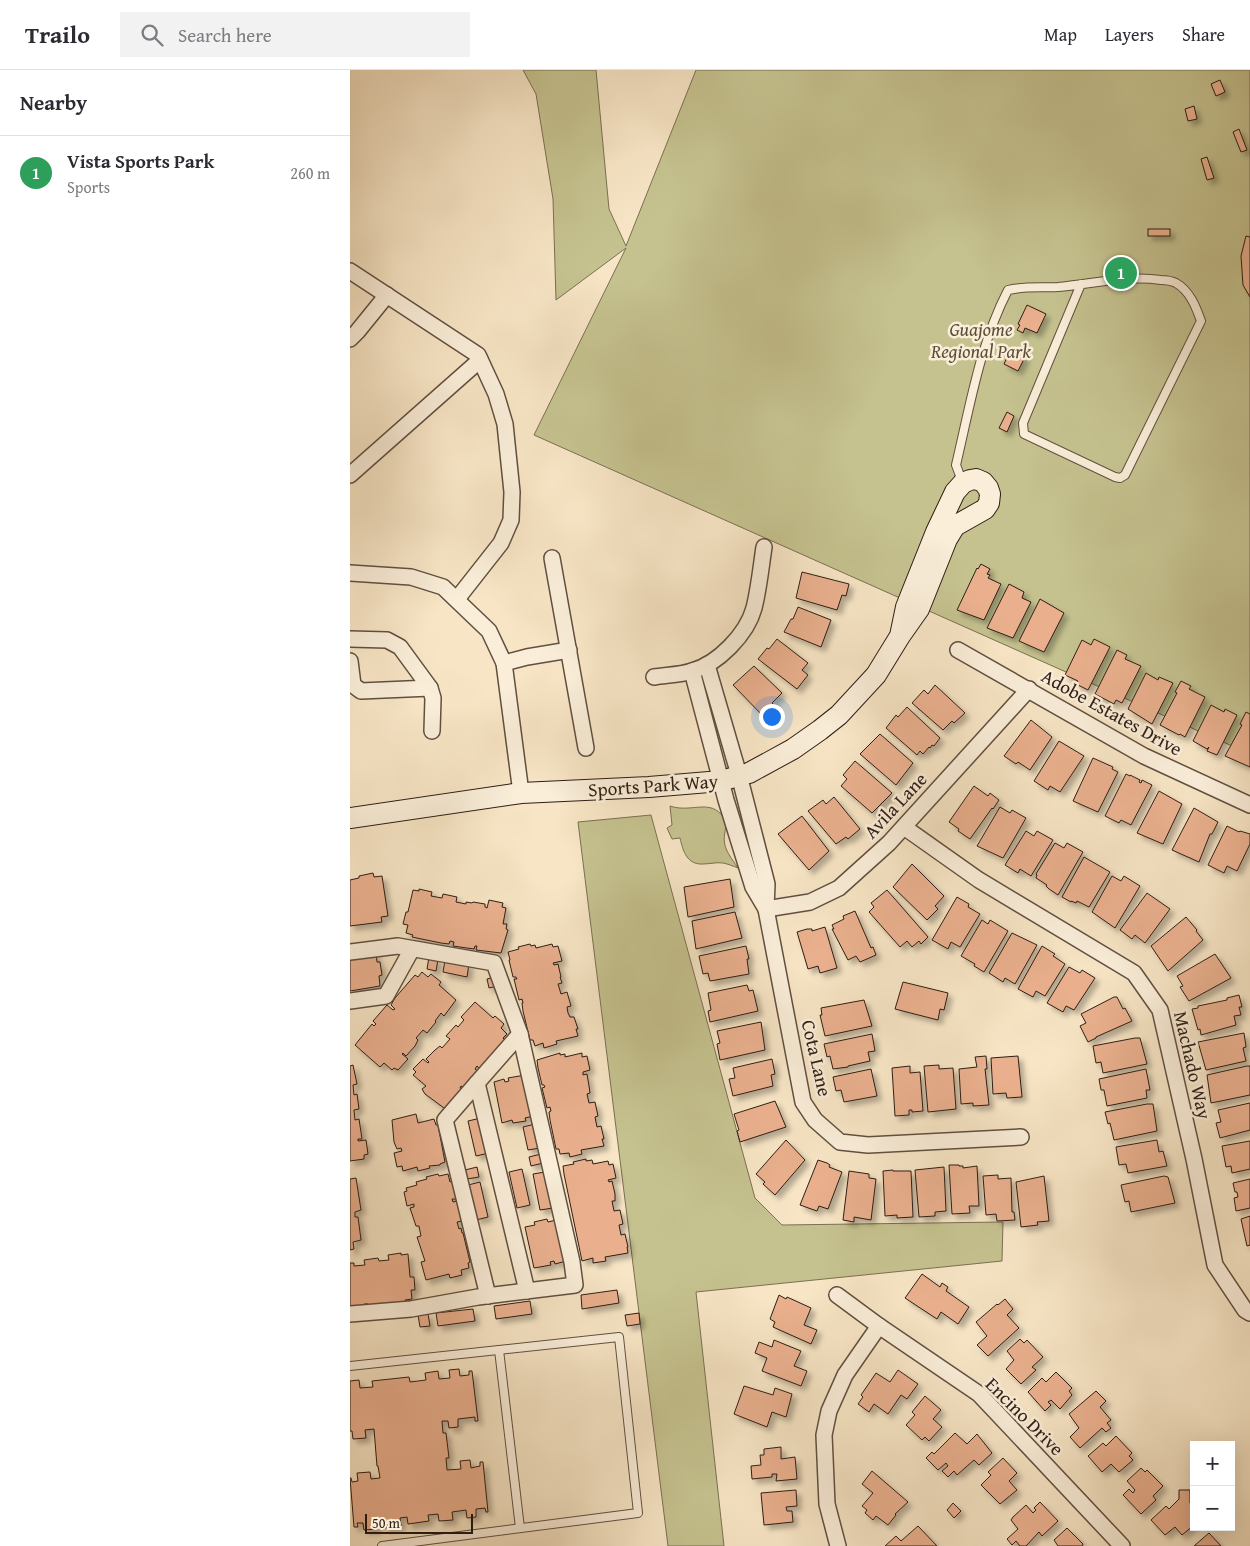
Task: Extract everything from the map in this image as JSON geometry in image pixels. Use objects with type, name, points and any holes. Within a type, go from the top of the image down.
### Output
[{"type":"street","points":[[350,271],[478,355],[496,394],[505,424],[512,492],[511,520],[501,543],[457,599]]},
{"type":"street","points":[[350,339],[387,295]]},
{"type":"street","points":[[350,474],[480,360]]},
{"type":"street","name":"Sports Park Way","points":[[350,818],[520,793],[649,787],[730,778],[749,773],[820,730],[839,715],[876,675],[919,609],[947,539],[955,526],[985,510],[989,503],[988,488],[983,482],[970,480],[963,483],[955,492],[936,532],[906,607],[900,636]]},
{"type":"street","points":[[654,677],[692,671],[707,665],[727,651],[744,629],[754,610],[764,547]]},
{"type":"street","points":[[552,558],[586,748]]},
{"type":"street","points":[[350,574],[411,577],[443,587],[489,631],[504,663],[520,793]]},
{"type":"street","points":[[350,639],[387,640],[400,647],[430,688],[433,698],[432,732]]},
{"type":"street","points":[[504,663],[568,650]]},
{"type":"street","name":"Adobe Estates Drive","points":[[958,650],[1144,756],[1250,805]]},
{"type":"street","points":[[350,661],[353,685],[361,691],[430,688]]},
{"type":"street","points":[[707,665],[730,778]]},
{"type":"street","points":[[692,671],[730,778]]},
{"type":"street","name":"Avila Lane","points":[[766,909],[810,902],[839,888],[889,843],[1029,689]]},
{"type":"street","name":"Cota Lane","points":[[730,778],[753,887],[766,909],[803,1102],[814,1120],[840,1142],[868,1145],[1021,1137]]},
{"type":"street","name":"Machado Way","points":[[904,827],[979,880],[1134,973],[1160,1010],[1194,1160],[1215,1265],[1250,1313]]},
{"type":"street","points":[[350,952],[398,946],[494,963],[520,1034],[572,1262],[575,1285],[488,1296],[411,1309],[350,1314]]},
{"type":"street","points":[[350,1001],[386,996],[412,949]]},
{"type":"street","points":[[488,1296],[445,1120],[520,1034]]},
{"type":"street","points":[[477,1083],[527,1291]]},
{"type":"street","name":"Encino Drive","points":[[837,1295],[979,1394],[1122,1546]]},
{"type":"street","points":[[838,1546],[827,1504],[824,1435],[830,1411],[845,1375],[879,1326]]},
{"type":"lane","points":[[963,483],[956,465],[983,354],[1001,303],[1008,290],[1028,286],[1057,287],[1081,284],[1144,278],[1175,282],[1194,302],[1201,321],[1125,475],[1120,478],[1024,434],[1023,423],[1081,284]]},
{"type":"lane","points":[[350,1366],[619,1337],[638,1513],[382,1546]]},
{"type":"lane","points":[[499,1350],[520,1528]]},
{"type":"green space","name":"Guajome Regional Park","points":[[523,70],[596,70],[609,209],[626,246],[696,70],[1250,70],[1250,754],[534,435],[626,248],[556,300],[553,199],[536,94]]},
{"type":"green space","points":[[670,806],[678,808],[709,807],[721,815],[727,823],[724,837],[725,847],[738,868],[723,863],[698,864],[689,860],[684,852],[680,838],[672,839],[667,828],[672,825]]},
{"type":"green space","points":[[651,815],[755,1198],[782,1225],[1003,1222],[1002,1261],[696,1292],[724,1546],[668,1546],[578,822]]},
{"type":"building","points":[[1220,80],[1225,92],[1216,96],[1211,84]]},
{"type":"building","points":[[1194,106],[1197,119],[1188,121],[1185,109]]},
{"type":"building","points":[[1239,129],[1247,150],[1241,152],[1233,132]]},
{"type":"building","points":[[1207,157],[1214,178],[1207,180],[1201,159]]},
{"type":"building","points":[[1148,229],[1170,229],[1170,236],[1148,236]]},
{"type":"building","points":[[1246,236],[1250,237],[1250,297],[1243,285],[1241,256]]},
{"type":"building","points":[[1027,305],[1046,314],[1037,333],[1025,328],[1023,333],[1017,330]]},
{"type":"building","points":[[1011,349],[1025,357],[1018,371],[1004,364]]},
{"type":"building","points":[[1007,412],[1014,416],[1007,432],[999,428]]},
{"type":"building","points":[[981,564],[990,569],[987,574],[990,575],[988,578],[1001,584],[984,620],[957,610],[977,568]]},
{"type":"building","points":[[802,572],[849,584],[846,596],[842,595],[837,610],[796,598]]},
{"type":"building","points":[[1009,584],[1024,592],[1022,598],[1031,602],[1013,638],[987,628]]},
{"type":"building","points":[[1040,599],[1064,613],[1044,652],[1019,641]]},
{"type":"building","points":[[798,607],[831,620],[821,647],[784,632],[791,619],[793,619]]},
{"type":"building","points":[[777,639],[808,663],[802,670],[808,675],[797,689],[758,659]]},
{"type":"building","points":[[1094,639],[1110,647],[1088,690],[1076,684],[1078,681],[1065,675],[1082,640],[1091,645]]},
{"type":"building","points":[[1117,650],[1127,655],[1125,659],[1141,666],[1122,703],[1116,700],[1114,704],[1095,694]]},
{"type":"building","points":[[754,666],[782,693],[772,703],[775,706],[764,717],[733,685]]},
{"type":"building","points":[[1146,673],[1158,680],[1159,677],[1173,683],[1152,724],[1128,709]]},
{"type":"building","points":[[1181,681],[1191,686],[1189,689],[1205,697],[1185,737],[1160,725],[1177,693],[1175,692]]},
{"type":"building","points":[[935,685],[965,713],[954,723],[952,721],[943,730],[912,703],[924,690],[928,694]]},
{"type":"building","points":[[1211,705],[1224,712],[1225,709],[1237,715],[1217,755],[1207,751],[1209,747],[1207,749],[1193,741]]},
{"type":"building","points":[[907,707],[940,738],[934,746],[929,747],[923,754],[920,751],[917,755],[886,728],[896,715],[898,717]]},
{"type":"building","points":[[1246,712],[1250,714],[1250,767],[1225,756],[1242,725],[1240,724]]},
{"type":"building","points":[[1031,720],[1052,737],[1030,770],[1004,756]]},
{"type":"building","points":[[880,734],[913,763],[896,785],[860,754]]},
{"type":"building","points":[[1059,741],[1084,756],[1060,792],[1050,786],[1048,790],[1034,781]]},
{"type":"building","points":[[1093,758],[1113,767],[1112,769],[1118,772],[1098,812],[1073,801]]},
{"type":"building","points":[[855,761],[892,793],[872,813],[841,786],[847,779],[843,775]]},
{"type":"building","points":[[1126,774],[1140,780],[1139,782],[1141,783],[1142,780],[1152,785],[1131,825],[1121,820],[1119,823],[1105,816]]},
{"type":"building","points":[[974,786],[988,796],[990,793],[999,800],[970,839],[949,822]]},
{"type":"building","points":[[1159,791],[1182,804],[1163,844],[1137,833]]},
{"type":"building","points":[[834,797],[860,829],[848,839],[846,837],[836,844],[808,811],[823,800],[826,804]]},
{"type":"building","points":[[1000,807],[1010,813],[1012,810],[1026,818],[1003,858],[977,846]]},
{"type":"building","points":[[1194,808],[1218,822],[1212,834],[1210,834],[1199,862],[1172,850]]},
{"type":"building","points":[[802,816],[829,851],[809,870],[778,834]]},
{"type":"building","points":[[1227,826],[1239,832],[1250,834],[1250,844],[1237,871],[1227,866],[1224,873],[1208,865]]},
{"type":"building","points":[[1026,831],[1034,836],[1037,831],[1053,840],[1031,876],[1020,869],[1018,873],[1005,865]]},
{"type":"building","points":[[1055,843],[1064,848],[1067,843],[1083,852],[1058,895],[1036,878],[1036,874]]},
{"type":"building","points":[[1084,857],[1110,872],[1089,907],[1077,901],[1076,903],[1071,902],[1062,897]]},
{"type":"building","points":[[912,864],[944,896],[935,906],[938,909],[927,920],[893,887]]},
{"type":"building","points":[[373,873],[374,877],[382,876],[388,916],[381,917],[382,922],[350,926],[350,880]]},
{"type":"building","points":[[1112,876],[1121,881],[1124,876],[1140,886],[1115,928],[1092,912]]},
{"type":"building","points":[[730,879],[734,907],[688,917],[684,887]]},
{"type":"building","points":[[419,889],[432,892],[431,896],[442,898],[443,894],[457,897],[456,902],[485,904],[487,908],[489,900],[503,903],[502,907],[506,908],[503,924],[507,924],[506,929],[508,930],[501,953],[476,950],[477,946],[474,949],[453,946],[454,942],[450,941],[449,944],[441,943],[412,937],[413,935],[406,933],[408,925],[403,924],[406,912],[408,912],[413,890],[419,891]]},
{"type":"building","points":[[887,890],[928,937],[921,944],[919,941],[912,947],[907,941],[900,947],[869,912],[874,907],[871,903]]},
{"type":"building","points":[[1147,893],[1170,909],[1145,943],[1135,935],[1132,939],[1120,930]]},
{"type":"building","points":[[957,897],[969,904],[968,907],[980,914],[960,947],[951,942],[948,949],[932,940]]},
{"type":"building","points":[[855,911],[876,955],[860,962],[856,956],[848,960],[832,929],[834,929],[832,925],[844,919],[843,916]]},
{"type":"building","points":[[735,912],[742,938],[696,949],[692,921]]},
{"type":"building","points":[[1186,917],[1203,940],[1168,971],[1151,946]]},
{"type":"building","points":[[982,920],[988,924],[990,920],[1008,931],[984,972],[961,956]]},
{"type":"building","points":[[825,927],[837,968],[820,973],[818,966],[808,969],[797,932],[807,929],[812,929],[812,931]]},
{"type":"building","points":[[1012,933],[1037,945],[1015,984],[1005,978],[1003,982],[989,973]]},
{"type":"building","points":[[530,944],[531,946],[535,945],[536,948],[552,944],[553,947],[558,946],[562,961],[553,963],[554,965],[558,964],[562,983],[558,984],[561,994],[567,992],[571,1006],[567,1007],[568,1013],[570,1017],[574,1017],[578,1029],[576,1029],[578,1036],[556,1041],[557,1044],[544,1048],[543,1043],[535,1046],[533,1040],[530,1040],[522,999],[519,1000],[514,979],[517,979],[513,977],[509,960],[508,952]]},
{"type":"building","points":[[746,946],[749,959],[747,959],[749,974],[710,981],[708,973],[703,974],[699,956]]},
{"type":"building","points":[[1042,946],[1055,954],[1053,956],[1065,964],[1045,996],[1036,991],[1033,997],[1018,989]]},
{"type":"building","points":[[376,953],[382,975],[379,976],[380,986],[350,991],[350,955]]},
{"type":"building","points":[[1215,954],[1231,978],[1189,1001],[1180,987],[1183,986],[1177,976]]},
{"type":"building","points":[[429,957],[438,959],[436,971],[427,969]]},
{"type":"building","points":[[445,960],[469,964],[467,977],[443,972]]},
{"type":"building","points":[[1069,967],[1080,973],[1082,970],[1095,978],[1074,1010],[1066,1006],[1063,1012],[1047,1003]]},
{"type":"building","points":[[422,972],[428,977],[431,974],[441,982],[439,985],[456,1000],[444,1016],[441,1013],[427,1033],[423,1030],[416,1038],[418,1040],[415,1046],[406,1056],[402,1054],[408,1059],[398,1070],[394,1068],[392,1070],[384,1063],[380,1067],[355,1045],[372,1024],[374,1026],[376,1024],[373,1021],[387,1005],[393,1010],[395,1009],[391,1005],[395,998],[415,975],[418,977]]},
{"type":"building","points":[[498,976],[501,985],[489,988],[487,979]]},
{"type":"building","points":[[903,982],[948,993],[944,1010],[940,1009],[938,1020],[895,1009]]},
{"type":"building","points":[[747,985],[749,991],[753,990],[758,1011],[710,1022],[708,1011],[711,1010],[708,993]]},
{"type":"building","points":[[1239,995],[1242,1007],[1239,1007],[1241,1015],[1234,1016],[1236,1025],[1201,1035],[1192,1009]]},
{"type":"building","points":[[1117,997],[1132,1021],[1088,1042],[1080,1026],[1086,1023],[1081,1014]]},
{"type":"building","points":[[864,1000],[872,1026],[825,1036],[820,1015],[822,1015],[821,1008]]},
{"type":"building","points":[[475,1002],[493,1018],[495,1016],[504,1024],[501,1028],[507,1034],[503,1038],[505,1040],[485,1063],[479,1068],[477,1066],[475,1069],[479,1072],[464,1088],[461,1086],[462,1090],[444,1108],[425,1094],[422,1089],[426,1086],[413,1075],[416,1072],[413,1069],[423,1059],[428,1063],[426,1059],[440,1046],[442,1048],[450,1039],[446,1036],[456,1025],[458,1027],[464,1020],[461,1017]]},
{"type":"building","points":[[761,1022],[765,1050],[720,1060],[717,1044],[720,1043],[717,1031]]},
{"type":"building","points":[[1244,1033],[1246,1047],[1243,1048],[1246,1061],[1206,1070],[1198,1042]]},
{"type":"building","points":[[872,1034],[875,1051],[868,1052],[870,1061],[833,1069],[830,1056],[827,1057],[824,1044]]},
{"type":"building","points":[[1140,1038],[1147,1064],[1103,1073],[1101,1062],[1096,1063],[1093,1046]]},
{"type":"building","points":[[560,1053],[560,1055],[565,1054],[565,1057],[582,1053],[582,1057],[587,1056],[590,1070],[583,1072],[583,1075],[587,1074],[590,1093],[587,1094],[589,1103],[595,1102],[598,1116],[595,1117],[597,1127],[601,1126],[604,1139],[602,1139],[604,1146],[581,1150],[582,1154],[570,1157],[569,1153],[560,1154],[559,1149],[556,1149],[550,1120],[549,1112],[551,1111],[550,1107],[547,1108],[542,1088],[545,1087],[542,1085],[537,1060]]},
{"type":"building","points":[[986,1056],[987,1069],[985,1069],[989,1105],[973,1106],[973,1103],[961,1104],[959,1069],[977,1067],[975,1057]]},
{"type":"building","points":[[1018,1056],[1022,1097],[1007,1098],[1006,1093],[993,1094],[991,1058]]},
{"type":"building","points":[[772,1059],[775,1074],[771,1075],[773,1086],[733,1096],[729,1079],[735,1078],[733,1068]]},
{"type":"building","points":[[353,1065],[357,1084],[353,1085],[354,1095],[357,1094],[359,1109],[354,1110],[355,1120],[359,1119],[362,1139],[358,1139],[358,1141],[366,1140],[368,1154],[364,1155],[364,1159],[350,1161],[350,1066]]},
{"type":"building","points":[[939,1065],[939,1069],[953,1068],[956,1109],[928,1112],[924,1066]]},
{"type":"building","points":[[910,1066],[910,1073],[920,1072],[923,1111],[912,1112],[912,1110],[909,1110],[909,1115],[895,1116],[892,1068]]},
{"type":"building","points":[[1250,1066],[1250,1095],[1211,1103],[1207,1075]]},
{"type":"building","points":[[871,1069],[877,1096],[844,1102],[841,1090],[836,1091],[833,1077]]},
{"type":"building","points":[[1146,1069],[1150,1090],[1146,1090],[1147,1098],[1107,1106],[1104,1090],[1101,1090],[1099,1079]]},
{"type":"building","points":[[525,1075],[534,1116],[525,1118],[526,1121],[513,1123],[512,1120],[502,1123],[494,1082],[504,1079],[505,1082],[509,1081],[508,1078]]},
{"type":"building","points":[[775,1101],[786,1127],[740,1142],[737,1131],[739,1130],[734,1114]]},
{"type":"building","points":[[1250,1103],[1250,1130],[1220,1138],[1216,1123],[1221,1122],[1218,1110]]},
{"type":"building","points":[[1153,1104],[1157,1131],[1114,1140],[1105,1112]]},
{"type":"building","points":[[416,1114],[418,1123],[434,1119],[436,1125],[438,1125],[445,1162],[418,1171],[417,1167],[403,1171],[402,1166],[397,1167],[394,1153],[402,1151],[401,1148],[397,1149],[394,1142],[392,1120]]},
{"type":"building","points":[[481,1118],[489,1153],[476,1156],[468,1121]]},
{"type":"building","points":[[535,1124],[540,1148],[528,1150],[523,1127]]},
{"type":"building","points":[[786,1140],[805,1160],[775,1195],[763,1184],[765,1182],[756,1174]]},
{"type":"building","points":[[1157,1140],[1159,1152],[1163,1151],[1167,1166],[1128,1173],[1126,1164],[1119,1165],[1116,1147]]},
{"type":"building","points":[[1250,1141],[1250,1169],[1232,1173],[1231,1166],[1226,1167],[1222,1146]]},
{"type":"building","points":[[541,1154],[543,1163],[531,1166],[529,1157]]},
{"type":"building","points":[[586,1159],[586,1161],[592,1160],[593,1164],[608,1161],[609,1165],[613,1164],[616,1178],[608,1180],[609,1182],[612,1181],[615,1194],[615,1201],[612,1201],[614,1211],[620,1210],[623,1224],[619,1225],[621,1235],[625,1234],[628,1247],[628,1253],[605,1257],[606,1261],[593,1263],[593,1258],[582,1261],[563,1166]]},
{"type":"building","points":[[818,1160],[842,1172],[828,1209],[819,1206],[817,1211],[800,1205]]},
{"type":"building","points":[[949,1165],[959,1165],[963,1166],[963,1168],[977,1166],[979,1206],[969,1206],[970,1213],[952,1214]]},
{"type":"building","points":[[477,1167],[479,1177],[467,1179],[465,1170]]},
{"type":"building","points":[[944,1167],[946,1211],[935,1212],[935,1216],[919,1217],[915,1170]]},
{"type":"building","points":[[522,1169],[530,1205],[517,1208],[509,1172]]},
{"type":"building","points":[[849,1171],[869,1174],[869,1178],[876,1179],[871,1220],[854,1217],[854,1222],[843,1220]]},
{"type":"building","points":[[883,1171],[911,1171],[913,1217],[897,1218],[897,1215],[885,1216]]},
{"type":"building","points":[[545,1172],[553,1208],[540,1210],[533,1174]]},
{"type":"building","points":[[438,1174],[439,1176],[448,1174],[450,1182],[452,1181],[456,1199],[452,1199],[453,1202],[457,1201],[462,1221],[457,1222],[459,1229],[461,1228],[463,1233],[470,1262],[468,1263],[469,1268],[461,1270],[462,1275],[450,1278],[449,1274],[426,1280],[421,1262],[425,1261],[417,1237],[421,1236],[419,1226],[416,1226],[410,1208],[414,1207],[414,1204],[407,1206],[404,1192],[407,1191],[406,1188],[417,1185],[416,1182]]},
{"type":"building","points":[[998,1175],[998,1179],[1011,1178],[1012,1212],[1014,1212],[1015,1220],[997,1221],[996,1214],[986,1215],[983,1176]]},
{"type":"building","points":[[1044,1176],[1049,1221],[1037,1222],[1038,1225],[1021,1227],[1016,1182]]},
{"type":"building","points":[[1164,1176],[1168,1177],[1175,1203],[1131,1212],[1129,1201],[1125,1202],[1121,1185]]},
{"type":"building","points":[[356,1178],[361,1210],[355,1212],[355,1217],[358,1217],[361,1240],[353,1242],[354,1249],[350,1250],[350,1179]]},
{"type":"building","points":[[1250,1179],[1250,1208],[1236,1211],[1234,1198],[1238,1197],[1233,1183]]},
{"type":"building","points":[[480,1182],[488,1217],[476,1220],[468,1185]]},
{"type":"building","points":[[1250,1216],[1250,1245],[1247,1246],[1241,1219]]},
{"type":"building","points":[[547,1219],[548,1222],[556,1220],[566,1261],[555,1264],[554,1261],[550,1262],[551,1265],[534,1268],[525,1227],[535,1225],[534,1222]]},
{"type":"building","points":[[401,1253],[401,1255],[408,1254],[410,1277],[414,1277],[415,1290],[411,1290],[412,1299],[405,1300],[406,1302],[368,1306],[368,1304],[364,1304],[365,1309],[350,1311],[350,1263],[354,1263],[354,1266],[365,1265],[364,1260],[378,1258],[379,1261],[389,1260],[388,1255]]},
{"type":"building","points":[[922,1274],[940,1287],[942,1283],[948,1287],[946,1291],[969,1307],[958,1324],[941,1312],[937,1319],[905,1298]]},
{"type":"building","points":[[617,1290],[619,1303],[582,1309],[581,1295]]},
{"type":"building","points":[[779,1295],[811,1308],[804,1325],[817,1330],[811,1344],[773,1327],[775,1322],[770,1319]]},
{"type":"building","points":[[1005,1299],[1013,1309],[1007,1315],[1019,1328],[988,1356],[977,1345],[987,1336],[976,1322]]},
{"type":"building","points":[[530,1301],[532,1314],[496,1319],[494,1306]]},
{"type":"building","points":[[473,1309],[475,1321],[438,1326],[436,1313]]},
{"type":"building","points":[[639,1313],[640,1324],[627,1326],[625,1315]]},
{"type":"building","points":[[428,1314],[430,1326],[420,1327],[418,1315]]},
{"type":"building","points":[[1020,1339],[1024,1343],[1027,1340],[1043,1357],[1032,1367],[1036,1370],[1021,1384],[1006,1369],[1014,1360],[1007,1351]]},
{"type":"building","points":[[774,1340],[801,1351],[794,1366],[807,1371],[801,1386],[762,1371],[767,1358],[755,1353],[759,1342],[772,1347]]},
{"type":"building","points":[[459,1369],[460,1376],[469,1375],[469,1371],[472,1371],[478,1421],[475,1421],[475,1417],[458,1419],[458,1427],[449,1428],[448,1421],[442,1421],[443,1433],[446,1433],[449,1458],[446,1458],[447,1470],[461,1469],[460,1461],[470,1460],[471,1468],[480,1466],[480,1462],[483,1462],[488,1512],[486,1512],[485,1508],[476,1509],[476,1517],[467,1518],[466,1510],[452,1512],[453,1520],[439,1521],[438,1514],[428,1515],[429,1521],[408,1524],[407,1517],[400,1518],[401,1526],[385,1528],[384,1520],[376,1521],[377,1529],[364,1530],[363,1523],[357,1523],[358,1527],[354,1527],[350,1478],[352,1482],[358,1481],[357,1473],[370,1472],[371,1479],[380,1478],[377,1466],[374,1429],[365,1430],[366,1438],[353,1439],[352,1431],[350,1431],[350,1381],[359,1380],[360,1388],[373,1387],[372,1381],[409,1377],[410,1382],[426,1380],[425,1373],[438,1371],[439,1379],[450,1378],[449,1370]]},
{"type":"building","points":[[898,1370],[918,1384],[907,1399],[901,1395],[888,1414],[874,1404],[869,1412],[858,1404],[863,1397],[861,1395],[876,1373],[890,1382]]},
{"type":"building","points":[[1056,1372],[1072,1388],[1069,1391],[1072,1395],[1060,1409],[1051,1400],[1048,1402],[1051,1405],[1045,1411],[1028,1392],[1042,1378],[1046,1382]]},
{"type":"building","points":[[744,1386],[773,1395],[775,1388],[792,1394],[786,1417],[772,1412],[767,1427],[734,1414]]},
{"type":"building","points":[[1096,1391],[1106,1401],[1100,1407],[1111,1420],[1107,1423],[1111,1428],[1106,1432],[1102,1428],[1080,1448],[1070,1437],[1079,1428],[1069,1414]]},
{"type":"building","points":[[925,1396],[941,1410],[933,1419],[942,1427],[929,1441],[925,1437],[922,1440],[906,1425],[915,1415],[912,1412]]},
{"type":"building","points":[[955,1433],[967,1444],[977,1434],[992,1453],[979,1465],[974,1460],[957,1475],[954,1471],[948,1477],[942,1471],[948,1466],[946,1463],[938,1470],[926,1458],[932,1452],[934,1454]]},
{"type":"building","points":[[1116,1436],[1132,1453],[1129,1456],[1133,1460],[1119,1472],[1111,1464],[1102,1472],[1088,1456],[1103,1443],[1106,1446]]},
{"type":"building","points":[[781,1447],[781,1459],[795,1457],[797,1479],[776,1481],[777,1474],[772,1474],[772,1477],[752,1479],[751,1466],[761,1465],[760,1455],[764,1455],[764,1449]]},
{"type":"building","points":[[1003,1458],[1017,1473],[1009,1481],[1017,1490],[1000,1504],[981,1485],[991,1475],[988,1472]]},
{"type":"building","points":[[1141,1468],[1145,1472],[1147,1470],[1163,1486],[1153,1496],[1156,1500],[1141,1514],[1123,1495],[1129,1489],[1133,1493],[1135,1490],[1127,1481]]},
{"type":"building","points":[[872,1471],[908,1502],[895,1514],[888,1525],[876,1516],[873,1520],[865,1513],[867,1510],[862,1506],[873,1493],[862,1484]]},
{"type":"building","points":[[796,1490],[797,1506],[786,1507],[787,1511],[792,1511],[793,1522],[764,1525],[761,1493]]},
{"type":"building","points":[[1179,1490],[1190,1490],[1190,1528],[1182,1535],[1175,1527],[1165,1535],[1151,1520],[1166,1506],[1169,1509],[1179,1499]]},
{"type":"building","points":[[1040,1502],[1058,1521],[1042,1536],[1039,1532],[1026,1546],[1020,1546],[1016,1541],[1012,1545],[1007,1539],[1018,1529],[1011,1520],[1026,1505],[1033,1513],[1036,1510],[1034,1508]]},
{"type":"building","points":[[953,1503],[961,1511],[954,1518],[947,1510]]},
{"type":"building","points":[[918,1526],[937,1546],[885,1546],[896,1536],[901,1541]]},
{"type":"building","points":[[1067,1528],[1083,1544],[1082,1546],[1058,1546],[1054,1540]]},
{"type":"building","points":[[1209,1533],[1221,1546],[1194,1546]]},
{"type":"place","name":"Vista Sports Park","points":[[1121,273]]}]
